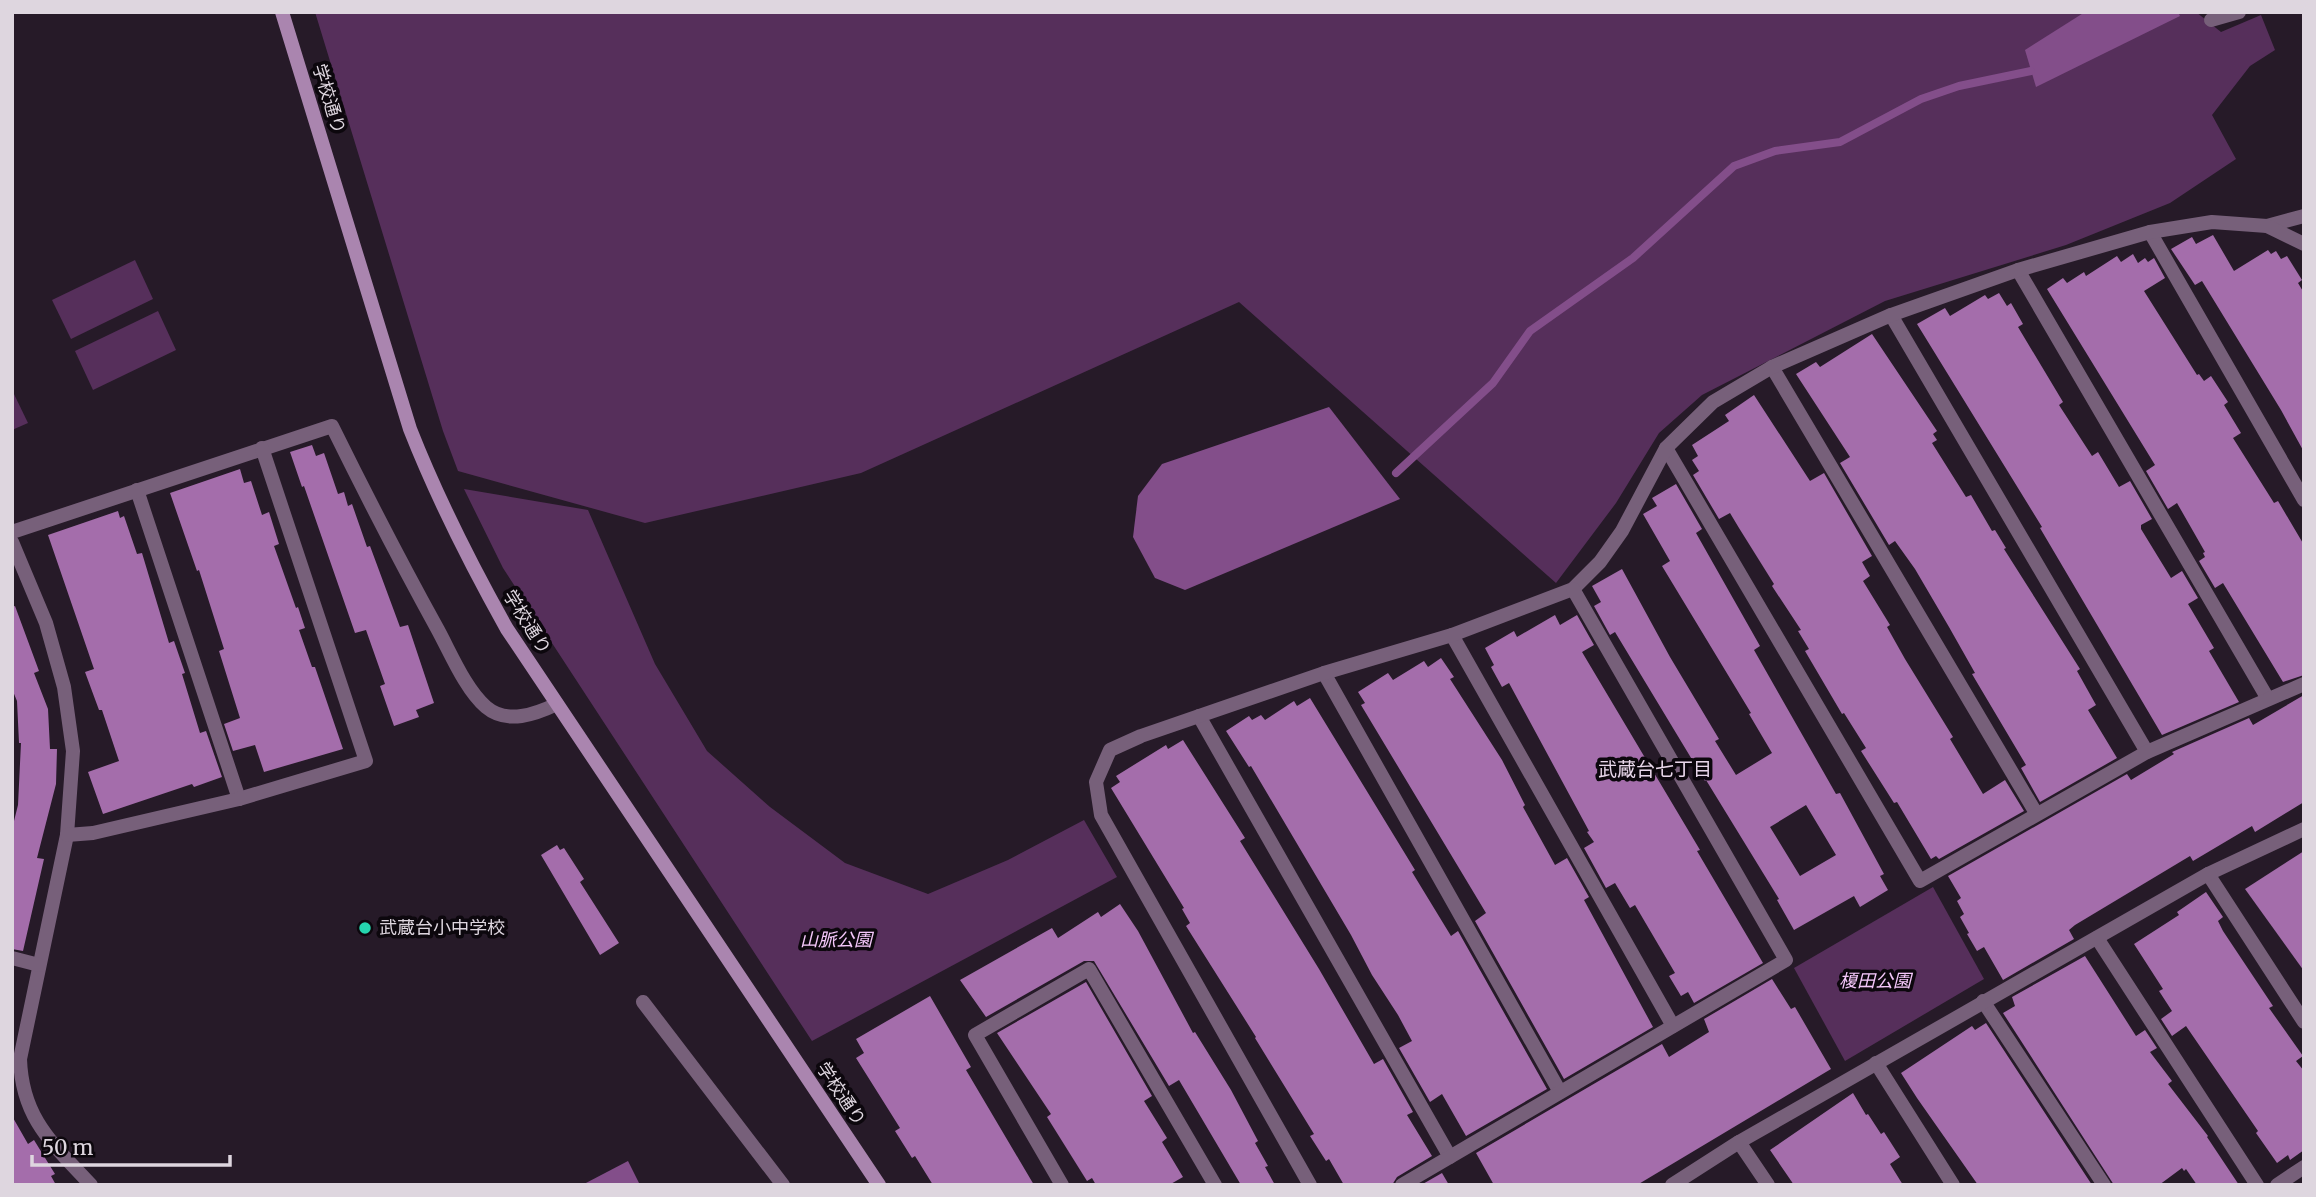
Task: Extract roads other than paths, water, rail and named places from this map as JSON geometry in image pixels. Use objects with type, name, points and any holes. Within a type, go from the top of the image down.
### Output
[{"type":"street","name":"学校通り","points":[[282,12],[404,408],[430,480],[465,555],[501,618],[557,704],[878,1185]]},
{"type":"street","points":[[2211,20],[2239,12]]},
{"type":"street","points":[[1310,1185],[1101,816],[1096,782],[1110,750],[1141,736],[1324,673],[1452,635],[1573,589],[1600,562],[1617,539],[1666,448],[1713,402],[1772,367],[1891,315],[2018,270],[2150,232],[2212,222],[2267,226],[2304,216]]},
{"type":"street","points":[[2267,226],[2304,244]]},
{"type":"street","points":[[2150,232],[2304,500]]},
{"type":"street","points":[[2018,270],[2268,699]]},
{"type":"street","points":[[1891,315],[2147,752]]},
{"type":"street","points":[[1772,367],[2036,813]]},
{"type":"street","points":[[12,532],[332,426],[389,542],[466,681],[487,709],[524,718],[557,704]]},
{"type":"street","points":[[67,835],[93,832],[239,799],[366,761],[262,448]]},
{"type":"street","points":[[1666,448],[1920,881],[2147,752],[2304,684]]},
{"type":"street","points":[[137,490],[239,799]]},
{"type":"street","points":[[12,542],[46,624],[64,687],[73,751],[67,835],[16,1085],[46,1136],[88,1184]]},
{"type":"street","points":[[1402,1185],[1786,960],[1573,589]]},
{"type":"street","points":[[1452,635],[1673,1026]]},
{"type":"street","points":[[1324,673],[1560,1092]]},
{"type":"street","points":[[1199,716],[1450,1157]]},
{"type":"street","points":[[1672,1185],[1739,1142],[2208,874],[2304,829]]},
{"type":"street","points":[[2208,874],[2304,1022]]},
{"type":"street","points":[[2097,938],[2257,1185]]},
{"type":"street","points":[[12,958],[39,965]]},
{"type":"street","points":[[1062,1185],[975,1035],[1088,969],[1215,1185]]},
{"type":"street","points":[[1983,1001],[2104,1185]]},
{"type":"street","points":[[643,1002],[783,1185]]},
{"type":"street","points":[[1876,1063],[1953,1185]]},
{"type":"street","points":[[1739,1142],[1768,1185]]},
{"type":"street","points":[[2277,1185],[2304,1167]]},
{"type":"waterway","points":[[1396,473],[1493,383],[1530,331],[1633,258],[1734,166],[1775,151],[1840,142],[1921,99],[1959,86],[2031,71]]},
{"type":"place","name":"武蔵台小中学校","points":[[365,928]]},
{"type":"district","name":"武蔵台七丁目","points":[[1655,769]]},
{"type":"park label","name":"山脈公園","points":[[836,940]]},
{"type":"park label","name":"榎田公園","points":[[1875,981]]}]
